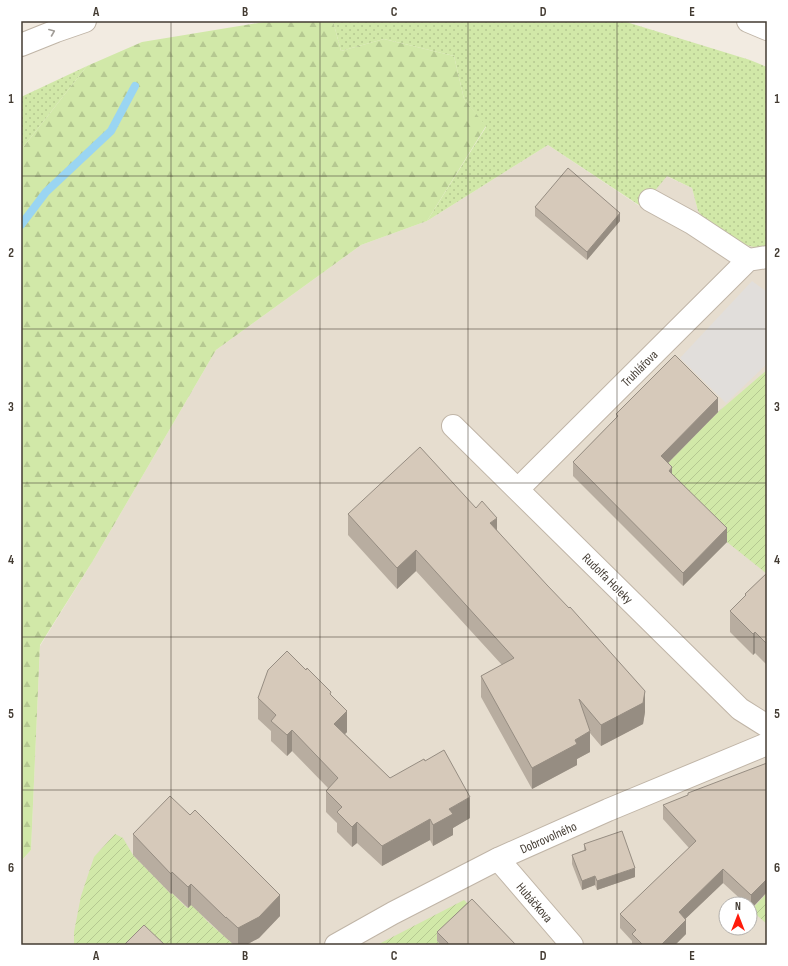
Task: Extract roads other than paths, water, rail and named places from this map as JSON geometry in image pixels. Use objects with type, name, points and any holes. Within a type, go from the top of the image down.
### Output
[{"type":"street","points":[[21,46],[56,31],[85,21]]},
{"type":"street","points":[[748,21],[767,29]]},
{"type":"street","points":[[650,200],[760,258]]},
{"type":"street","name":"Truhlářova","points":[[518,489],[760,258]]},
{"type":"street","name":"Rudolfa Holeky","points":[[453,426],[740,709],[767,726]]},
{"type":"street","name":"Dobrovolného","points":[[336,945],[498,859],[608,810],[767,744]]},
{"type":"street","name":"Hubáčkova","points":[[498,859],[572,945]]},
{"type":"waterway","points":[[21,225],[46,192],[111,131],[135,86]]}]
